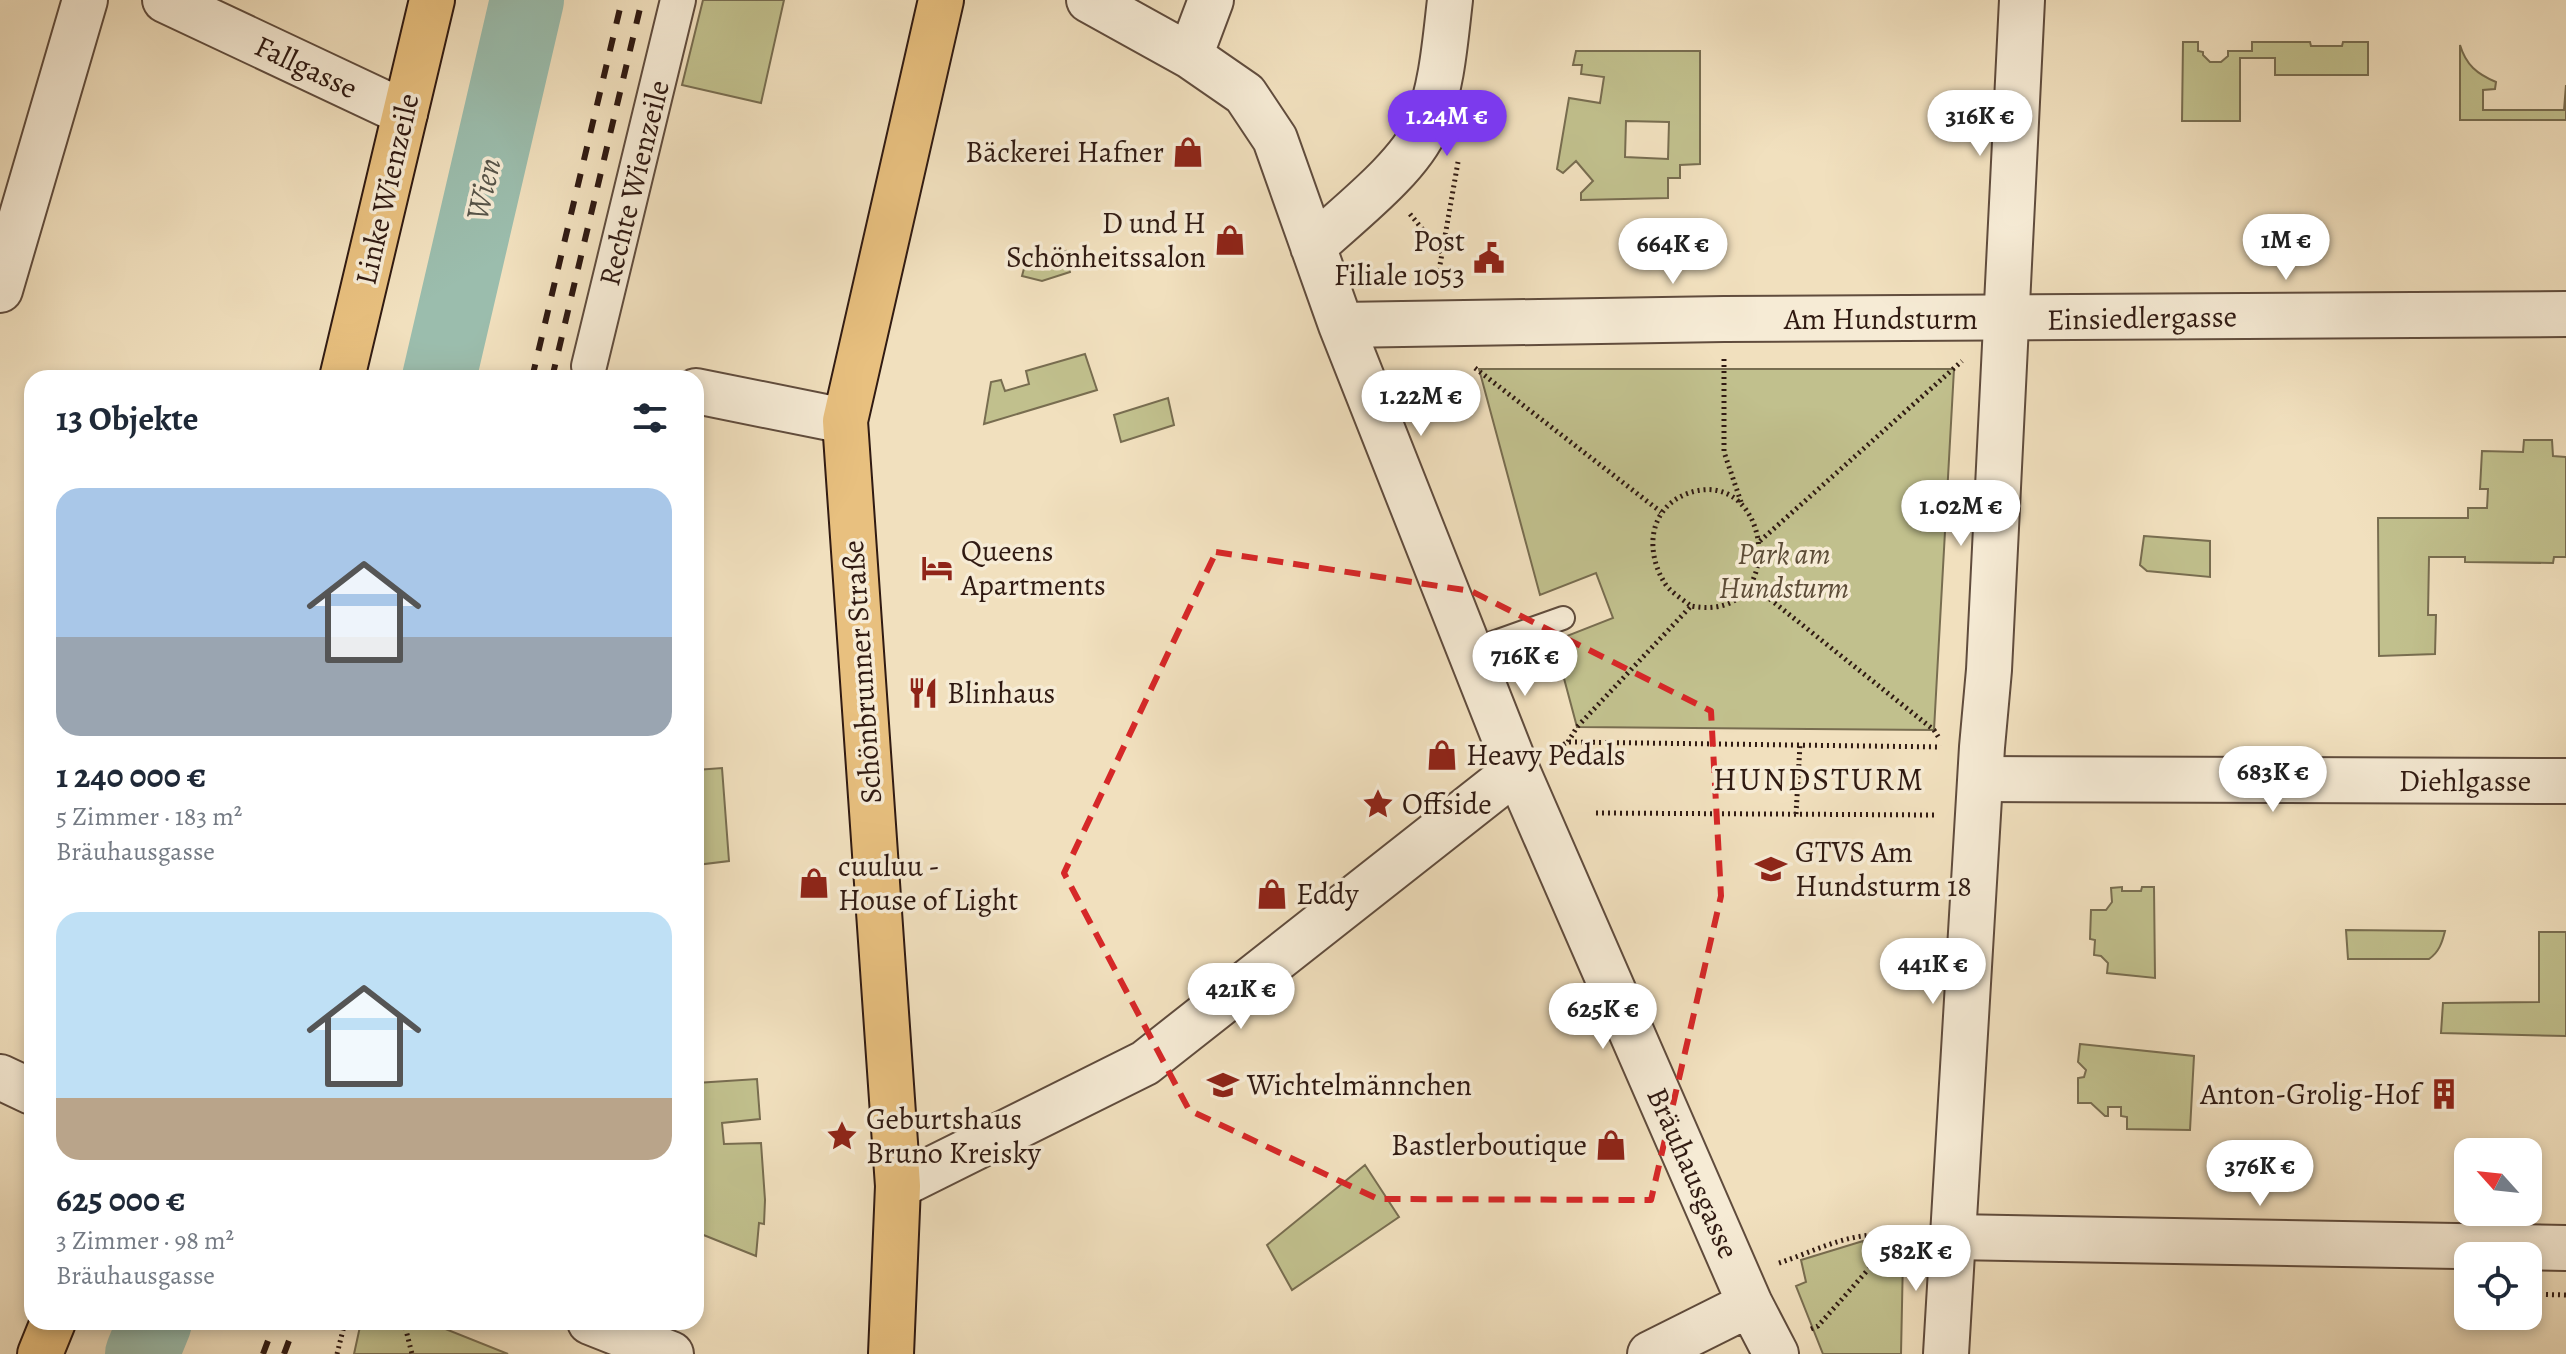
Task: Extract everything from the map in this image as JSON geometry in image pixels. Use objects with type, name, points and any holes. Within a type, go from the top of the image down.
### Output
[{"type":"main road","name":"Linke Wienzeile","points":[[344,370],[432,0]]},
{"type":"main road","name":"Schönbrunner Straße","points":[[891,1354],[898,1186],[845,421],[941,0]]},
{"type":"main road","points":[[40,1354],[50,1330]]},
{"type":"street","points":[[0,290],[85,0]]},
{"type":"street","name":"Fallgasse","points":[[165,0],[405,113]]},
{"type":"street","name":"Rechte Wienzeile","points":[[589,366],[678,0]]},
{"type":"street","points":[[898,1186],[1145,1063],[1517,770],[1341,325],[1275,139],[1245,94],[1190,56],[1089,0]]},
{"type":"street","points":[[1190,56],[1211,0]]},
{"type":"street","points":[[1313,247],[1383,182],[1409,154],[1425,129],[1441,78],[1450,0]]},
{"type":"street","points":[[2006,319],[2022,0]]},
{"type":"street","name":"Einsiedlergasse","points":[[2006,319],[2566,314]]},
{"type":"street","name":"Am Hundsturm","points":[[1341,325],[1724,319],[2006,319],[1989,670],[1962,770],[1953,1237],[1946,1354]]},
{"type":"street","points":[[704,393],[845,421]]},
{"type":"street","name":"Bräuhausgasse","points":[[1517,770],[1745,1292],[1773,1349]]},
{"type":"street","name":"Diehlgasse","points":[[1962,770],[2566,781]]},
{"type":"street","points":[[0,1077],[24,1088]]},
{"type":"street","points":[[1953,1237],[2566,1248]]},
{"type":"street","points":[[1650,1354],[1745,1292]]},
{"type":"street","points":[[610,1330],[671,1354]]},
{"type":"lane","points":[[1470,651],[1563,618]]},
{"type":"path","points":[[1431,323],[1459,155]]},
{"type":"path","points":[[1724,319],[1724,452],[1741,503],[1755,523],[1760,541],[1756,577],[1733,602],[1708,609],[1691,606],[1665,584],[1652,554],[1655,526],[1661,512],[1681,496],[1698,490],[1718,490],[1741,503]]},
{"type":"path","points":[[1760,541],[2006,319]]},
{"type":"path","points":[[1468,366],[1479,369],[1661,512]]},
{"type":"path","points":[[1751,584],[1934,730],[1962,770]]},
{"type":"path","points":[[1568,742],[1577,727],[1691,606]]},
{"type":"path","points":[[1517,770],[1568,742],[1945,747]]},
{"type":"path","points":[[1796,814],[1800,745]]},
{"type":"path","points":[[1596,813],[1942,815]]},
{"type":"path","points":[[1745,1292],[1760,1270],[1861,1235],[1953,1237]]},
{"type":"path","points":[[1773,1349],[1818,1326],[1897,1237]]},
{"type":"path","points":[[2542,1294],[2566,1295]]},
{"type":"path","points":[[337,1354],[343,1330]]},
{"type":"path","points":[[406,1330],[412,1354]]},
{"type":"highlighted area","points":[[1216,552],[1471,591],[1711,711],[1721,896],[1651,1200],[1378,1199],[1189,1110],[1064,873]]},
{"type":"green space","points":[[703,0],[784,0],[761,103],[682,85]]},
{"type":"green space","points":[[2183,42],[2198,42],[2198,51],[2203,52],[2210,62],[2221,62],[2228,56],[2228,51],[2252,51],[2252,42],[2310,42],[2311,46],[2342,46],[2343,42],[2368,42],[2368,75],[2275,75],[2275,58],[2240,58],[2240,121],[2182,121]]},
{"type":"green space","points":[[2460,45],[2473,68],[2496,82],[2495,89],[2483,90],[2483,110],[2564,110],[2566,85],[2566,120],[2460,120]]},
{"type":"green space","points":[[1576,51],[1700,51],[1700,164],[1680,165],[1680,178],[1668,178],[1668,198],[1581,200],[1581,193],[1593,181],[1576,161],[1563,173],[1557,169],[1569,98],[1600,103],[1604,77],[1581,74],[1582,65],[1573,65]],"holes":[[[1626,121],[1669,122],[1668,159],[1625,157]]]},
{"type":"green space","points":[[1066,251],[1070,272],[1042,281],[1022,276],[1027,257],[1047,257]]},
{"type":"green space","points":[[1085,354],[1097,390],[984,424],[991,382],[1001,380],[1005,391],[1029,384],[1026,371]]},
{"type":"green space","name":"Park am Hundsturm","points":[[1479,369],[1954,369],[1934,730],[1577,727],[1554,641],[1613,618],[1596,573],[1540,595]]},
{"type":"green space","points":[[1168,398],[1174,425],[1121,442],[1114,415]]},
{"type":"green space","points":[[2524,440],[2552,440],[2553,456],[2566,457],[2566,557],[2554,557],[2553,563],[2465,562],[2465,557],[2429,557],[2428,615],[2436,615],[2435,654],[2379,656],[2378,518],[2468,518],[2468,508],[2487,508],[2488,489],[2480,489],[2482,451],[2523,452]]},
{"type":"green space","points":[[2144,536],[2210,541],[2210,577],[2147,571],[2140,565]]},
{"type":"green space","points":[[722,768],[729,861],[704,864],[704,769]]},
{"type":"green space","points":[[2122,887],[2122,891],[2141,891],[2142,887],[2154,887],[2155,978],[2107,973],[2108,963],[2101,956],[2094,955],[2095,940],[2090,939],[2091,910],[2106,910],[2112,902],[2111,888]]},
{"type":"green space","points":[[2346,930],[2445,931],[2440,947],[2429,959],[2348,959]]},
{"type":"green space","points":[[2539,932],[2566,932],[2566,1036],[2441,1033],[2443,1003],[2539,1002]]},
{"type":"green space","points":[[2080,1044],[2194,1056],[2190,1130],[2127,1129],[2127,1117],[2121,1116],[2121,1107],[2108,1107],[2108,1116],[2105,1116],[2091,1103],[2078,1103],[2078,1078],[2084,1077],[2086,1070],[2078,1062]]},
{"type":"green space","points":[[757,1079],[760,1119],[722,1123],[724,1144],[761,1143],[764,1224],[759,1223],[756,1256],[704,1235],[704,1082]]},
{"type":"green space","points":[[1365,1165],[1399,1217],[1292,1290],[1267,1245]]},
{"type":"green space","points":[[1863,1241],[1872,1264],[1903,1257],[1901,1354],[1823,1354],[1796,1286],[1806,1282],[1801,1260]]},
{"type":"green space","points":[[359,1330],[448,1330],[508,1354],[354,1354]]},
{"type":"waterway","name":"Wien","points":[[441,370],[527,0]]},
{"type":"waterway","name":"Wien","points":[[142,1354],[152,1330]]},
{"type":"railway","points":[[534,370],[622,0]]},
{"type":"railway","points":[[554,370],[642,0]]},
{"type":"railway","points":[[263,1354],[272,1330]]},
{"type":"railway","points":[[284,1354],[293,1330]]},
{"type":"place","name":"Bäckerei Hafner","points":[[1188,152]]},
{"type":"place","name":"D und H Schönheitssalon","points":[[1230,240]]},
{"type":"place","name":"Post Filiale 1053","points":[[1489,258]]},
{"type":"place","name":"Queens Apartments","points":[[937,568]]},
{"type":"place","name":"Blinhaus","points":[[923,693]]},
{"type":"place","name":"Heavy Pedals","points":[[1442,755]]},
{"type":"place","name":"Offside","points":[[1378,804]]},
{"type":"place","name":"GTVS Am Hundsturm 18","points":[[1771,869]]},
{"type":"place","name":"cuuluu - House of Light","points":[[814,883]]},
{"type":"place","name":"Eddy","points":[[1272,894]]},
{"type":"place","name":"Wichtelmännchen","points":[[1223,1085]]},
{"type":"place","name":"Anton-Grolig-Hof","points":[[2444,1094]]},
{"type":"place","name":"Geburtshaus Bruno Kreisky","points":[[842,1136]]},
{"type":"place","name":"Bastlerboutique","points":[[1611,1145]]},
{"type":"district","name":"HUNDSTURM","points":[[1819,779]]}]
